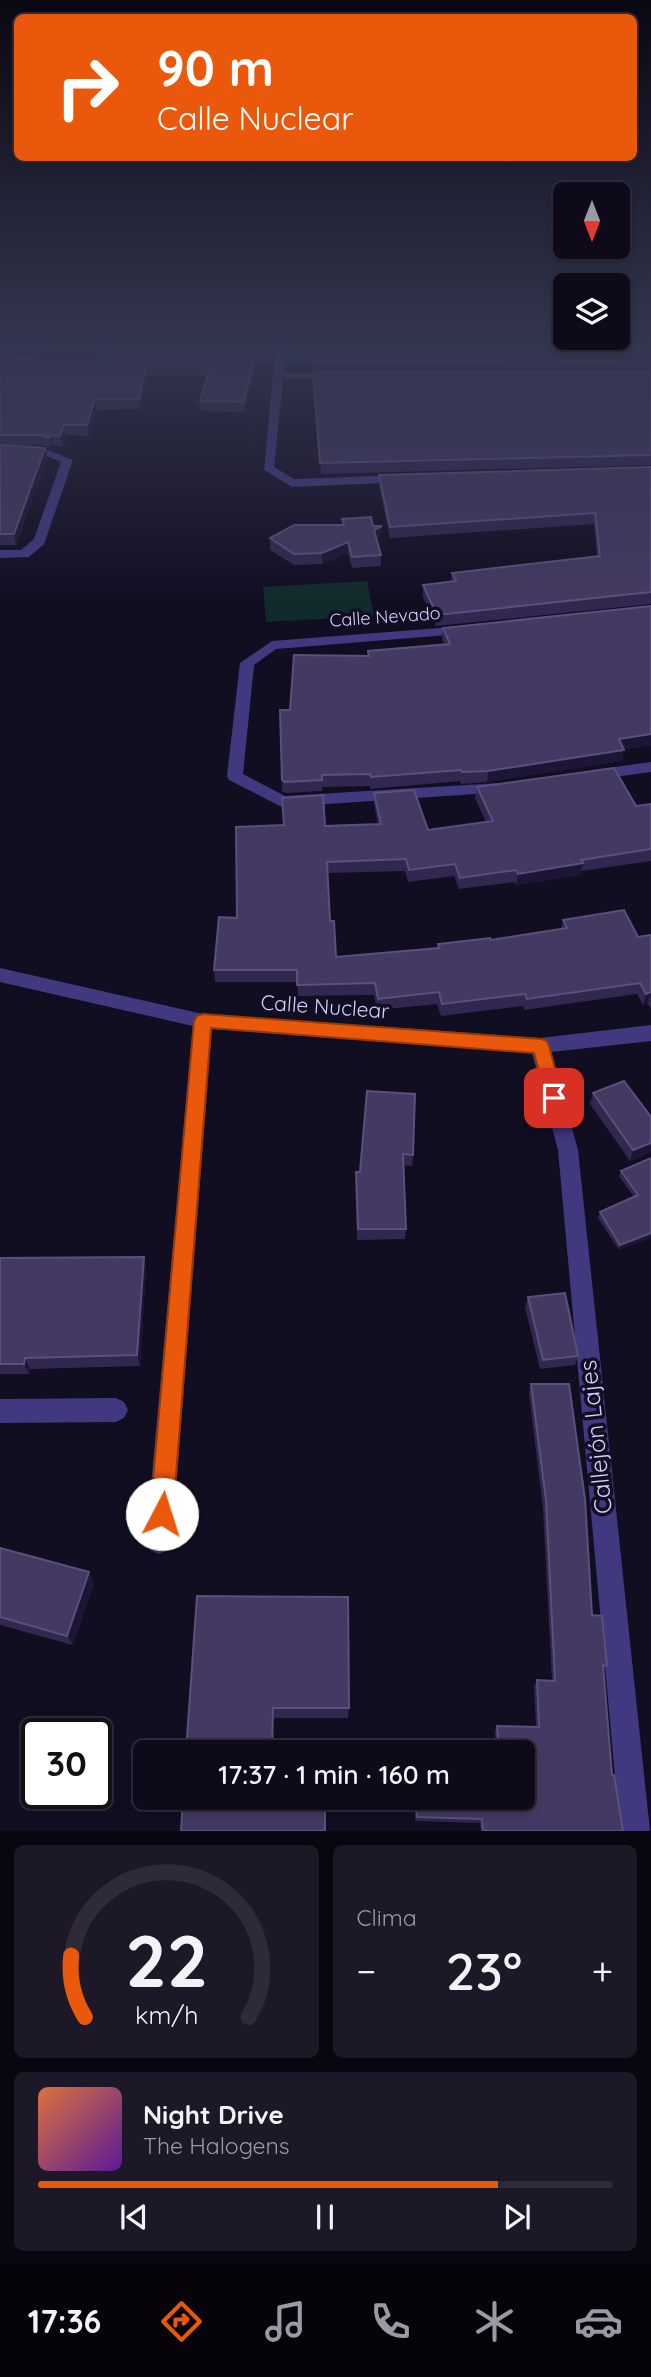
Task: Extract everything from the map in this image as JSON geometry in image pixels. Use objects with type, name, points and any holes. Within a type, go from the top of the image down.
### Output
[{"type":"street","points":[[272,429],[268,468],[292,483],[416,479]]},
{"type":"street","points":[[0,450],[43,451],[67,460],[40,541],[24,554],[0,554]]},
{"type":"street","name":"Calle Nevado","points":[[478,629],[272,645],[247,663],[235,776],[282,802],[487,790],[514,786]]},
{"type":"street","points":[[569,778],[651,766]]},
{"type":"street","name":"Calle Nuclear","points":[[0,975],[203,1021],[541,1046],[651,1033]]},
{"type":"street","points":[[159,1541],[203,1021]]},
{"type":"street","name":"Callejón Lajes","points":[[541,1046],[568,1150],[635,1831]]},
{"type":"street","points":[[0,1412],[116,1410]]},
{"type":"green space","points":[[367,581],[374,616],[266,622],[263,587]]},
{"type":"building","points":[[0,429],[62,429],[60,436],[50,435],[49,438],[41,435],[0,435]]},
{"type":"building","points":[[317,429],[651,429],[651,455],[320,463]]},
{"type":"building","points":[[0,445],[45,448],[14,534],[0,534]]},
{"type":"building","points":[[651,467],[651,592],[437,615],[423,585],[456,581],[452,573],[600,556],[595,513],[390,527],[379,475]]},
{"type":"building","points":[[371,517],[373,526],[382,526],[374,530],[381,555],[352,557],[348,542],[322,553],[294,554],[270,538],[294,525],[344,525],[342,519]]},
{"type":"building","points":[[651,606],[651,734],[619,739],[624,750],[488,771],[461,770],[371,777],[370,774],[322,775],[322,780],[282,780],[280,710],[290,710],[294,655],[369,656],[368,651],[450,644],[443,628]]},
{"type":"building","points":[[614,768],[636,806],[651,804],[651,849],[581,860],[583,863],[518,874],[516,870],[460,878],[455,864],[409,870],[406,859],[327,862],[330,921],[334,921],[336,957],[439,948],[438,944],[491,940],[567,928],[563,920],[624,910],[638,937],[651,935],[651,992],[646,994],[640,983],[527,999],[525,994],[442,1004],[439,992],[378,999],[375,983],[297,985],[297,970],[214,970],[219,917],[237,918],[236,827],[284,825],[282,798],[323,795],[325,826],[381,824],[374,793],[414,790],[428,830],[493,821],[477,787]]},
{"type":"building","points":[[624,1081],[651,1117],[651,1143],[633,1150],[593,1093]]},
{"type":"building","points":[[367,1091],[415,1094],[413,1155],[403,1154],[406,1229],[358,1229],[356,1172],[360,1172]]},
{"type":"building","points":[[651,1158],[651,1233],[620,1245],[600,1212],[638,1195],[621,1171]]},
{"type":"building","points":[[144,1257],[137,1355],[25,1358],[24,1364],[0,1364],[0,1258]]},
{"type":"building","points":[[565,1293],[578,1356],[543,1360],[528,1297]]},
{"type":"building","points":[[531,1384],[569,1384],[585,1499],[592,1615],[602,1616],[612,1775],[623,1831],[483,1831],[482,1819],[417,1817],[417,1810],[535,1810],[535,1740],[498,1740],[497,1726],[539,1727],[537,1680],[555,1681],[546,1500]]},
{"type":"building","points":[[0,1548],[89,1572],[67,1636],[0,1617]]},
{"type":"building","points":[[197,1596],[348,1597],[349,1708],[273,1708],[272,1740],[187,1740]]},
{"type":"building","points":[[182,1810],[325,1810],[325,1831],[181,1831]]},
{"type":"route","points":[[162,1514],[203,1021],[541,1046],[554,1098]]}]
